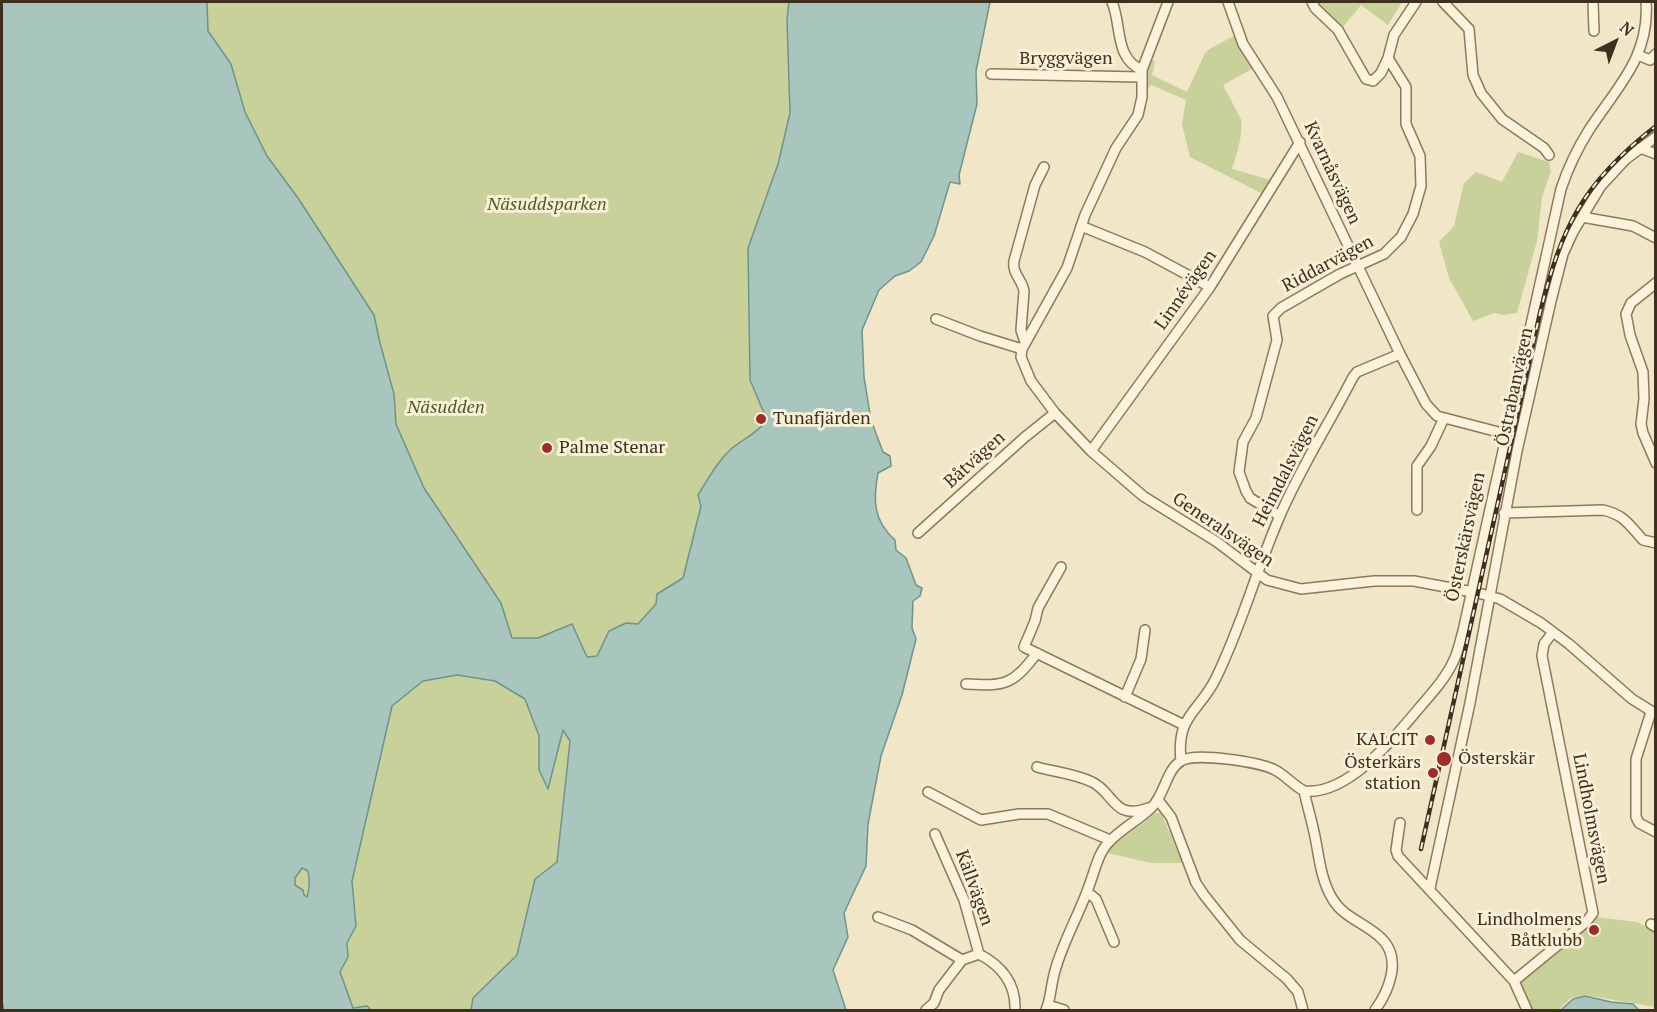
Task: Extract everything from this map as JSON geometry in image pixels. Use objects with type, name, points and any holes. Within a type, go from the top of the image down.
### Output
[{"type":"street","points":[[1112,2],[1122,47],[1129,61],[1141,74]]},
{"type":"street","points":[[936,319],[980,336],[1023,346],[1067,268],[1081,226],[1116,148],[1138,116],[1142,97],[1141,74],[1168,2]]},
{"type":"street","name":"Kvarnåsvägen","points":[[1228,2],[1243,44],[1277,97],[1300,142],[1426,404],[1433,413],[1444,418],[1506,434]]},
{"type":"street","points":[[1312,2],[1315,8],[1338,30],[1366,79],[1373,81],[1381,73],[1388,58],[1394,34],[1416,2]]},
{"type":"street","points":[[1443,2],[1469,29],[1473,75],[1481,93],[1502,119],[1544,148],[1549,155]]},
{"type":"street","points":[[1593,2],[1594,32]]},
{"type":"street","name":"Österskärsvägen","points":[[1304,791],[1329,788],[1369,763],[1393,740],[1454,661],[1552,222],[1565,175],[1590,129],[1622,86],[1638,56],[1647,17],[1646,2]]},
{"type":"street","points":[[1638,56],[1650,60],[1656,54]]},
{"type":"street","name":"Riddarvägen","points":[[1280,516],[1251,498],[1245,491],[1239,472],[1243,442],[1256,418],[1277,340],[1273,316],[1281,308],[1384,254],[1401,237],[1413,214],[1421,186],[1420,156],[1407,129],[1405,116],[1406,87],[1388,58]]},
{"type":"street","name":"Bryggvägen","points":[[991,74],[1141,74]]},
{"type":"street","name":"Östrabanvägen","points":[[1430,888],[1470,703],[1504,513],[1563,254],[1601,186],[1613,171],[1656,137]]},
{"type":"street","name":"Linnévägen","points":[[1091,451],[1210,287],[1300,142]]},
{"type":"street","points":[[1640,148],[1656,154]]},
{"type":"street","name":"Generalsvägen","points":[[1044,167],[1032,195],[1013,269],[1024,291],[1021,357],[1031,381],[1055,413],[1091,451],[1143,496],[1217,542],[1267,580],[1301,589],[1389,580],[1414,581],[1489,595],[1515,606],[1553,632],[1632,699],[1653,713]]},
{"type":"street","points":[[1582,217],[1626,224],[1641,229],[1656,238]]},
{"type":"street","points":[[1081,226],[1145,252],[1210,287]]},
{"type":"street","points":[[1656,283],[1631,303],[1626,314],[1630,335],[1643,372],[1644,399],[1641,424],[1656,463]]},
{"type":"street","name":"Heimdalsvägen","points":[[1181,761],[1180,748],[1184,725],[1190,713],[1215,680],[1280,516],[1357,372],[1400,354]]},
{"type":"street","name":"Båtvägen","points":[[918,533],[1055,413]]},
{"type":"street","points":[[1417,510],[1417,466],[1431,446],[1444,418]]},
{"type":"street","points":[[1504,513],[1603,510],[1624,519],[1643,540],[1656,543]]},
{"type":"street","points":[[1061,567],[1038,608],[1024,647],[1184,725]]},
{"type":"street","points":[[1125,697],[1141,659],[1145,630]]},
{"type":"street","name":"Lindholmsvägen","points":[[1514,981],[1586,922],[1593,913],[1542,656],[1544,644],[1553,632]]},
{"type":"street","points":[[966,684],[996,686],[1009,682],[1023,671],[1037,653]]},
{"type":"street","points":[[1653,713],[1636,759],[1636,817],[1639,823],[1656,832]]},
{"type":"street","points":[[1064,1011],[1047,1008],[1055,971],[1101,853],[1110,840],[1135,823],[1155,803],[1175,766],[1190,757],[1205,756],[1266,766],[1277,771],[1304,791],[1322,870],[1331,897],[1346,914],[1382,939],[1391,955],[1392,976],[1385,996],[1375,1011]]},
{"type":"street","points":[[1037,767],[1095,783],[1112,803],[1119,807],[1140,811],[1155,803]]},
{"type":"street","points":[[928,792],[981,820],[1019,814],[1048,814],[1110,840]]},
{"type":"street","points":[[1155,803],[1171,817],[1196,883],[1204,895],[1240,940],[1287,979],[1298,992],[1306,1010]]},
{"type":"street","points":[[1400,823],[1396,850],[1402,861],[1430,888],[1514,981],[1527,1011]]},
{"type":"street","name":"Källvägen","points":[[936,834],[964,900],[979,954],[1011,983],[1015,1011]]},
{"type":"street","points":[[1087,892],[1096,899],[1114,942]]},
{"type":"street","points":[[878,917],[912,930],[962,960],[939,990],[934,1003],[926,1011]]},
{"type":"street","name":"Källvägen","points":[[962,960],[979,954]]},
{"type":"green space","name":"Näsudden","points":[[76,2],[888,2],[692,1010],[202,1010]]},
{"type":"green space","points":[[1318,2],[1402,2],[1388,25],[1361,5],[1342,28],[1326,15]]},
{"type":"green space","points":[[1234,36],[1252,69],[1223,85],[1241,119],[1238,151],[1232,169],[1271,180],[1263,194],[1190,157],[1182,124],[1186,100],[1151,85],[1147,89],[1146,76],[1152,60],[1155,61],[1152,75],[1187,92],[1205,53]]},
{"type":"green space","points":[[1518,152],[1549,162],[1551,171],[1542,197],[1537,241],[1517,313],[1503,315],[1494,313],[1473,321],[1449,278],[1439,242],[1454,226],[1464,183],[1476,172],[1502,182]]},
{"type":"green space","points":[[1155,813],[1161,813],[1183,863],[1151,863],[1108,853],[1118,842]]},
{"type":"green space","points":[[1596,917],[1637,922],[1655,931],[1655,1007],[1585,995],[1571,998],[1558,1010],[1530,1010],[1520,984],[1524,977]]},
{"type":"water","points":[[2,2],[207,2],[208,31],[231,64],[245,112],[267,156],[298,198],[374,315],[394,394],[396,424],[424,488],[501,603],[512,638],[538,638],[572,624],[587,657],[597,656],[609,631],[626,623],[638,624],[656,604],[657,594],[683,578],[701,506],[698,495],[726,454],[759,429],[767,420],[750,380],[748,248],[778,164],[790,113],[787,19],[789,2],[990,2],[976,71],[977,104],[959,175],[960,184],[950,182],[934,236],[921,262],[909,271],[895,276],[879,290],[862,330],[864,377],[871,420],[883,452],[890,456],[891,466],[878,473],[875,492],[876,509],[882,525],[895,540],[896,550],[906,558],[916,585],[922,588],[920,596],[913,601],[912,628],[916,639],[902,695],[881,756],[868,824],[866,866],[844,913],[848,937],[833,970],[846,1010],[471,1010],[473,998],[517,955],[535,879],[557,862],[570,741],[563,730],[548,789],[539,770],[539,736],[525,699],[495,681],[457,675],[423,681],[392,706],[352,881],[356,926],[347,943],[348,957],[340,972],[353,1008],[367,1006],[371,1010],[4,1010],[2,1000]],"holes":[[[302,868],[308,871],[309,890],[307,897],[303,890],[295,885],[295,878]]]},
{"type":"water","points":[[1585,996],[1633,1004],[1639,1010],[1561,1010],[1573,999]]},
{"type":"railway","points":[[1421,849],[1548,282],[1567,230],[1593,187],[1610,167],[1656,126]]},
{"type":"place","name":"Tunafjärden","points":[[761,419]]},
{"type":"place","name":"Palme Stenar","points":[[547,448]]},
{"type":"place","name":"KALCIT","points":[[1430,740]]},
{"type":"place","name":"Österskär","points":[[1444,759]]},
{"type":"place","name":"Österkärs station","points":[[1433,773]]},
{"type":"place","name":"Lindholmens Båtklubb","points":[[1594,930]]},
{"type":"park label","name":"Näsuddsparken","points":[[547,205]]}]
